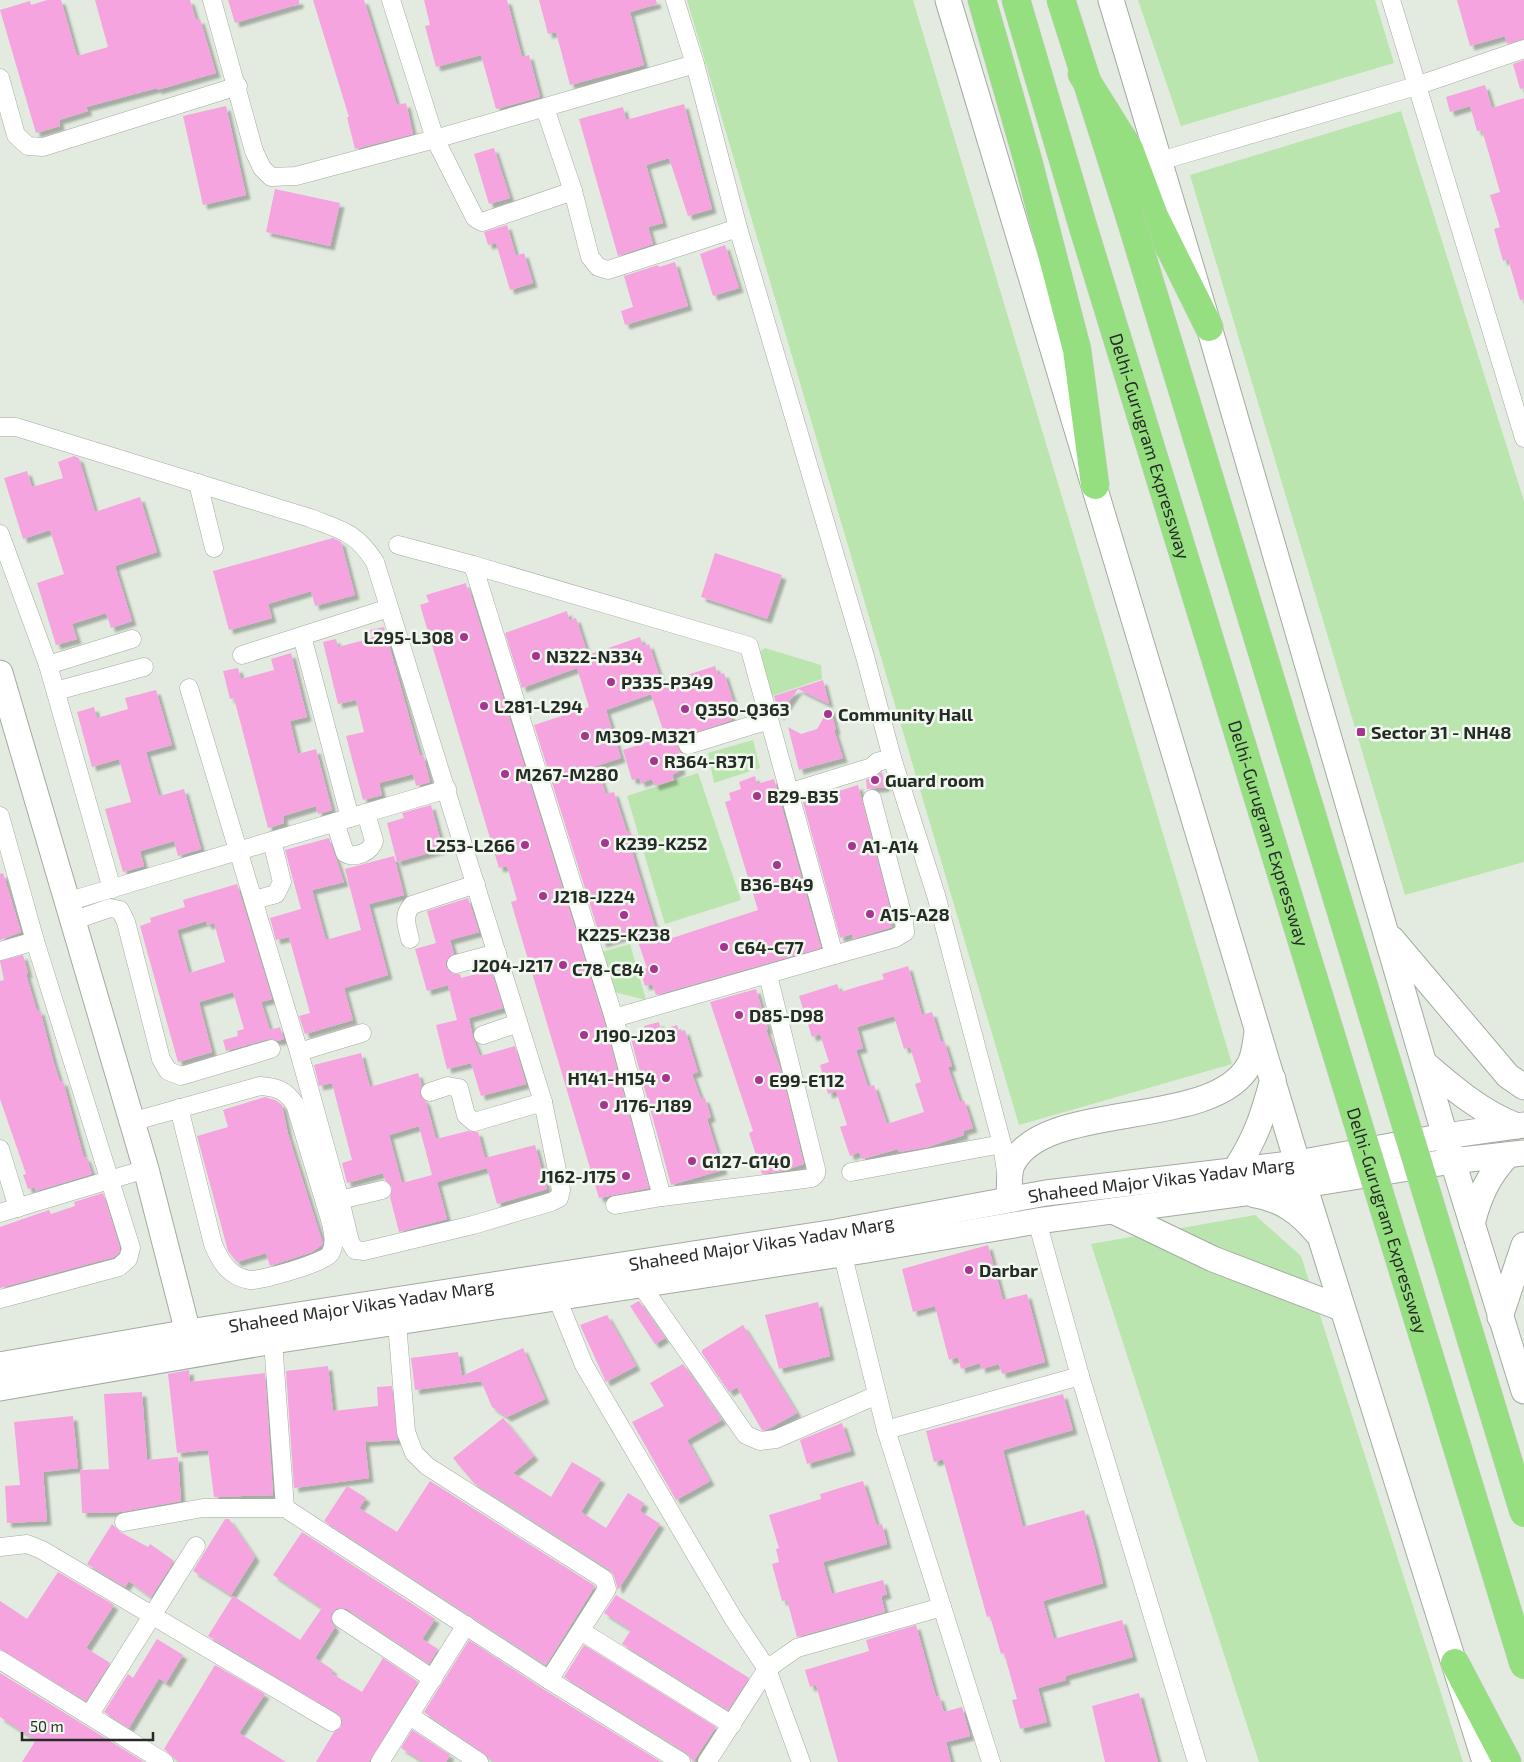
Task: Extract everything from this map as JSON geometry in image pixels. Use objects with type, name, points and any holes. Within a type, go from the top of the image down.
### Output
[{"type":"highway","points":[[982,0],[1028,161],[1077,350],[1095,485]]},
{"type":"highway","name":"Delhi-Gurugram Expressway","points":[[1016,0],[1084,230],[1524,1665]]},
{"type":"highway","points":[[1061,0],[1082,74],[1129,214],[1524,1513]]},
{"type":"highway","points":[[1082,74],[1129,150],[1154,216],[1209,327]]},
{"type":"highway","points":[[1455,1663],[1507,1762]]},
{"type":"main road","points":[[948,0],[1341,1308],[1485,1762]]},
{"type":"main road","points":[[1111,0],[1209,327],[1452,1161],[1524,1391]]},
{"type":"main road","points":[[2,688],[146,1169],[189,1332],[193,1356]]},
{"type":"main road","points":[[1385,931],[1508,1076],[1524,1087]]},
{"type":"main road","points":[[1009,1199],[1011,1167],[1022,1149],[1035,1139],[1091,1123],[1182,1104],[1222,1090],[1241,1076],[1249,1065],[1257,1028]]},
{"type":"main road","points":[[1424,1063],[1468,1100],[1496,1118],[1521,1126]]},
{"type":"main road","points":[[1235,1170],[1250,1147],[1262,1121],[1273,1079]]},
{"type":"main road","name":"Shaheed Major Vikas Yadav Marg","points":[[0,1366],[189,1332],[839,1243],[1037,1221],[1242,1194],[1301,1174],[1445,1136],[1521,1126]]},
{"type":"main road","points":[[1472,1224],[1484,1187],[1494,1170],[1516,1154]]},
{"type":"main road","name":"Shaheed Major Vikas Yadav Marg","points":[[0,1388],[273,1341],[641,1285],[839,1243],[1009,1199],[1235,1170],[1301,1174],[1516,1154]]},
{"type":"main road","points":[[1242,1194],[1269,1197],[1285,1204],[1304,1217],[1319,1235]]},
{"type":"main road","points":[[1113,1211],[1214,1259],[1341,1308]]},
{"type":"main road","points":[[1500,1317],[1524,1246]]},
{"type":"street","points":[[212,0],[238,86],[254,151],[262,168],[271,177],[296,176],[435,139],[695,64]]},
{"type":"street","points":[[392,0],[435,139],[475,218],[482,222],[573,191]]},
{"type":"street","points":[[675,0],[695,64],[738,228],[866,660],[885,760],[936,895],[1002,1144],[1009,1199]]},
{"type":"street","points":[[1391,0],[1524,438]]},
{"type":"street","points":[[1160,161],[1416,86],[1524,49]]},
{"type":"street","points":[[0,78],[16,135],[28,146],[43,147],[238,86]]},
{"type":"street","points":[[545,108],[573,191],[590,257],[598,266],[608,270],[738,228]]},
{"type":"street","points":[[0,428],[16,427],[310,518],[352,535],[365,546],[375,562],[390,608],[542,1102],[561,1190],[559,1198],[552,1202],[473,1225],[364,1251],[355,1250],[350,1242],[299,1052],[240,850],[189,688]]},
{"type":"street","points":[[198,483],[214,548]]},
{"type":"street","points":[[0,534],[48,665],[112,888]]},
{"type":"street","points":[[398,545],[473,565],[749,646],[834,955]]},
{"type":"street","points":[[473,565],[614,1018],[662,1197]]},
{"type":"street","points":[[242,655],[390,608]]},
{"type":"street","points":[[302,636],[350,817]]},
{"type":"street","points":[[48,665],[132,639]]},
{"type":"street","points":[[56,691],[144,667]]},
{"type":"street","points":[[688,745],[769,720]]},
{"type":"street","points":[[789,787],[872,767],[885,760]]},
{"type":"street","points":[[69,911],[112,888],[447,789]]},
{"type":"street","points":[[614,1018],[895,938],[905,932],[904,920],[872,799]]},
{"type":"street","points":[[0,816],[5,852],[35,940],[131,1248],[128,1259],[119,1267],[0,1299]]},
{"type":"street","points":[[254,900],[276,894],[282,882],[272,841]]},
{"type":"street","points":[[410,939],[405,919],[406,911],[412,904],[476,884]]},
{"type":"street","points":[[69,911],[110,908],[120,910],[126,922],[161,1059],[168,1071],[181,1076],[271,1049]]},
{"type":"street","points":[[0,952],[35,940]]},
{"type":"street","points":[[456,964],[497,953]]},
{"type":"street","points":[[615,1205],[662,1197],[812,1178],[816,1174],[768,975]]},
{"type":"street","points":[[483,1035],[518,1023]]},
{"type":"street","points":[[299,1052],[362,1032]]},
{"type":"street","points":[[131,1122],[179,1108],[260,1086],[274,1087],[287,1093],[295,1104],[331,1223],[334,1240],[330,1254],[315,1264],[251,1280],[234,1274],[221,1262],[213,1244],[179,1108]]},
{"type":"street","points":[[430,1092],[448,1086],[459,1088],[466,1115],[474,1122],[542,1102]]},
{"type":"street","points":[[851,1172],[1002,1144]]},
{"type":"street","points":[[0,1149],[18,1208]]},
{"type":"street","points":[[0,1213],[146,1169]]},
{"type":"street","points":[[340,1200],[382,1190]]},
{"type":"street","points":[[1037,1221],[1080,1376],[1197,1762]]},
{"type":"street","points":[[839,1243],[886,1430],[990,1762]]},
{"type":"street","points":[[641,1285],[746,1435],[760,1442],[776,1439],[877,1395]]},
{"type":"street","points":[[557,1298],[584,1365],[733,1618],[767,1669],[801,1762]]},
{"type":"street","points":[[397,1323],[406,1432],[414,1453],[427,1466],[604,1579],[607,1589],[549,1680]]},
{"type":"street","points":[[273,1341],[285,1508]]},
{"type":"street","points":[[886,1430],[1080,1376]]},
{"type":"street","points":[[124,1522],[202,1508],[285,1508],[549,1680],[681,1762]]},
{"type":"street","points":[[0,1547],[27,1544],[152,1614],[332,1722]]},
{"type":"street","points":[[90,1714],[196,1546]]},
{"type":"street","points":[[707,1762],[767,1669],[797,1648],[942,1607]]},
{"type":"street","points":[[341,1618],[433,1679]]},
{"type":"street","points":[[380,1762],[466,1625]]},
{"type":"street","points":[[581,1631],[732,1725]]},
{"type":"street","points":[[0,1660],[90,1714],[164,1762]]},
{"type":"street","points":[[410,1716],[479,1762]]},
{"type":"green space","points":[[687,0],[913,0],[1232,1064],[1019,1125]]},
{"type":"green space","points":[[1138,0],[1375,0],[1394,63],[1181,126]]},
{"type":"green space","points":[[1401,111],[1524,501],[1524,862],[1405,895],[1190,175]]},
{"type":"green space","points":[[765,648],[821,665],[822,679],[772,696],[760,651]]},
{"type":"green space","points":[[753,740],[760,768],[714,783],[708,753]]},
{"type":"green space","points":[[698,773],[741,900],[665,924],[627,796]]},
{"type":"green space","points":[[630,944],[646,1000],[610,991],[598,953]]},
{"type":"green space","points":[[1255,1215],[1301,1256],[1463,1762],[1259,1762],[1091,1244]]},
{"type":"building","points":[[47,0],[61,0],[77,56],[108,47],[95,0],[190,0],[196,20],[200,19],[216,73],[157,90],[157,88],[86,107],[88,111],[59,120],[60,126],[36,133],[0,10],[30,1],[31,5]]},
{"type":"building","points":[[228,0],[299,0],[299,4],[235,23]]},
{"type":"building","points":[[313,0],[364,0],[397,105],[406,103],[413,134],[355,149],[347,117],[349,117]]},
{"type":"building","points":[[424,0],[507,0],[522,57],[529,55],[540,97],[496,109],[481,55],[436,67],[425,26],[430,25]]},
{"type":"building","points":[[539,0],[656,0],[657,4],[630,12],[644,65],[570,85],[556,32],[548,34]]},
{"type":"building","points":[[1457,0],[1524,0],[1524,39],[1507,44],[1505,36],[1470,46]]},
{"type":"building","points":[[1524,60],[1524,88],[1520,89],[1513,64]]},
{"type":"building","points":[[1485,85],[1492,108],[1524,98],[1524,299],[1520,300],[1508,259],[1503,261],[1494,229],[1500,227],[1490,195],[1500,192],[1482,130],[1477,131],[1470,106],[1450,112],[1446,97]]},
{"type":"building","points":[[684,104],[712,209],[688,216],[669,158],[646,165],[663,223],[648,227],[653,244],[618,256],[579,119],[623,107],[626,120]]},
{"type":"building","points":[[226,106],[246,195],[203,205],[183,116]]},
{"type":"building","points":[[494,148],[510,198],[489,204],[474,154]]},
{"type":"building","points":[[275,189],[340,203],[330,246],[266,232]]},
{"type":"building","points":[[507,225],[516,256],[524,253],[533,283],[510,290],[496,243],[488,245],[484,232]]},
{"type":"building","points":[[725,245],[739,288],[713,296],[700,254]]},
{"type":"building","points":[[675,262],[688,306],[625,325],[621,311],[633,307],[624,276],[658,265],[659,267]]},
{"type":"building","points":[[74,456],[79,458],[95,512],[140,497],[157,552],[115,566],[132,621],[111,628],[106,613],[72,624],[77,639],[56,645],[37,583],[64,574],[50,530],[23,539],[4,478],[27,471],[32,487],[63,478],[58,462]]},
{"type":"building","points":[[333,538],[341,542],[355,595],[315,606],[311,591],[268,604],[272,618],[229,630],[213,571]]},
{"type":"building","points":[[715,553],[782,575],[767,619],[701,597]]},
{"type":"building","points":[[466,583],[604,1021],[649,1188],[599,1198],[511,902],[517,900],[507,866],[499,868],[420,605],[429,602],[426,595]]},
{"type":"building","points":[[567,611],[569,620],[576,618],[588,655],[640,637],[643,646],[649,644],[662,683],[715,666],[718,675],[724,673],[736,710],[729,712],[732,720],[679,738],[678,749],[686,760],[679,762],[681,770],[672,775],[674,780],[655,786],[652,779],[641,783],[639,778],[632,780],[623,750],[665,736],[651,694],[606,710],[621,758],[596,766],[606,794],[614,792],[627,832],[630,831],[635,847],[631,848],[659,940],[663,941],[758,910],[725,802],[731,800],[729,793],[741,789],[739,782],[755,776],[757,784],[774,779],[821,948],[656,995],[652,984],[645,986],[640,970],[647,968],[635,933],[602,943],[534,725],[589,707],[577,668],[522,688],[505,633]]},
{"type":"building","points":[[384,627],[420,756],[423,755],[430,782],[416,786],[413,774],[379,783],[382,795],[363,800],[346,736],[364,732],[356,700],[338,704],[323,642],[336,639],[338,647],[372,638],[370,630]]},
{"type":"building","points":[[291,653],[307,717],[290,721],[298,754],[316,749],[332,810],[318,814],[316,806],[283,816],[284,823],[268,828],[234,698],[230,699],[223,671],[238,668],[241,679],[274,670],[271,659]]},
{"type":"building","points":[[823,680],[829,704],[798,689],[779,716],[774,696]]},
{"type":"building","points":[[156,690],[172,745],[146,752],[159,796],[184,789],[201,849],[178,856],[174,841],[140,851],[144,866],[123,872],[105,809],[131,802],[119,759],[92,767],[77,712],[94,707],[97,718],[128,709],[125,698]]},
{"type":"building","points":[[830,707],[836,730],[834,730],[843,758],[799,770],[788,727],[801,734],[817,729]]},
{"type":"building","name":"Guard room","points":[[882,772],[886,787],[867,789],[866,780]]},
{"type":"building","points":[[858,785],[893,920],[890,921],[892,927],[853,939],[852,934],[840,938],[803,802]]},
{"type":"building","points":[[431,805],[443,849],[397,862],[387,823],[404,818],[402,813]]},
{"type":"building","points":[[329,838],[344,882],[312,890],[326,940],[361,930],[345,869],[394,856],[404,895],[369,904],[388,975],[344,988],[353,1020],[305,1034],[299,1016],[310,1013],[289,937],[276,940],[270,918],[301,909],[285,850]]},
{"type":"building","points":[[3,873],[21,932],[0,940],[0,874]]},
{"type":"building","points":[[237,884],[272,999],[261,1002],[270,1030],[280,1027],[284,1039],[278,1041],[268,1039],[226,1051],[223,1040],[238,1036],[237,1031],[244,1029],[233,992],[199,1002],[212,1052],[178,1062],[140,926],[151,922],[150,918],[185,907],[183,900]],"holes":[[[206,921],[207,925],[214,923],[225,962],[189,973],[177,930]]]},
{"type":"building","points":[[468,898],[479,932],[450,940],[454,954],[446,961],[446,967],[453,974],[460,974],[461,978],[491,970],[503,1008],[469,1018],[473,1038],[480,1056],[515,1046],[526,1084],[481,1096],[471,1063],[447,1069],[436,1025],[457,1020],[448,985],[427,991],[415,949],[436,943],[427,911]]},
{"type":"building","points":[[23,955],[28,973],[26,974],[37,1011],[40,1010],[60,1082],[63,1081],[84,1158],[86,1157],[92,1174],[36,1191],[34,1187],[28,1189],[23,1175],[26,1174],[0,1099],[0,981],[4,980],[0,961]]},
{"type":"building","points":[[908,966],[922,1015],[932,1012],[941,1042],[944,1041],[952,1066],[948,1067],[960,1102],[964,1100],[973,1128],[963,1131],[964,1135],[928,1147],[899,1152],[898,1149],[862,1159],[859,1152],[850,1156],[840,1127],[847,1125],[836,1091],[828,1094],[820,1065],[829,1062],[820,1034],[812,1037],[799,996],[837,984],[840,992],[884,979],[882,974]],"holes":[[[894,1016],[904,1049],[910,1047],[921,1082],[915,1084],[924,1112],[887,1124],[874,1085],[868,1087],[856,1050],[863,1048],[857,1027]]]},
{"type":"building","points":[[756,989],[768,1029],[766,1030],[781,1071],[804,1164],[782,1171],[762,1174],[749,1133],[753,1131],[710,1002]]},
{"type":"building","points":[[659,1022],[661,1030],[677,1025],[679,1032],[685,1030],[698,1072],[692,1074],[701,1099],[705,1098],[711,1117],[707,1119],[723,1170],[671,1185],[631,1039],[646,1034],[644,1026]]},
{"type":"building","points":[[361,1053],[370,1087],[418,1073],[422,1086],[420,1095],[426,1102],[436,1139],[468,1131],[478,1132],[485,1158],[535,1145],[547,1189],[497,1204],[487,1168],[454,1177],[437,1182],[447,1219],[399,1232],[390,1197],[392,1187],[385,1180],[383,1173],[347,1183],[342,1163],[352,1160],[332,1083],[319,1086],[314,1065]],"holes":[[[419,1126],[432,1175],[402,1183],[389,1135]]]},
{"type":"building","points":[[265,1097],[275,1100],[282,1105],[288,1134],[323,1244],[312,1252],[270,1266],[266,1253],[237,1262],[228,1251],[197,1136],[228,1127],[223,1110]]},
{"type":"building","points":[[103,1193],[120,1248],[119,1253],[114,1257],[0,1288],[0,1227],[49,1210],[51,1214],[75,1206],[74,1202]]},
{"type":"building","points":[[988,1245],[1003,1300],[1027,1294],[1045,1362],[1002,1374],[999,1364],[981,1369],[980,1363],[961,1369],[958,1357],[949,1360],[935,1306],[913,1312],[902,1269]]},
{"type":"building","points":[[639,1301],[665,1338],[655,1344],[630,1306]]},
{"type":"building","points":[[818,1302],[830,1356],[779,1369],[765,1315]]},
{"type":"building","points":[[607,1315],[636,1366],[606,1382],[580,1325]]},
{"type":"building","points":[[743,1325],[797,1413],[768,1429],[762,1430],[737,1387],[729,1392],[702,1353],[702,1350]]},
{"type":"building","points":[[523,1348],[545,1399],[507,1417],[492,1407],[481,1381],[415,1390],[411,1358],[458,1352],[462,1376]]},
{"type":"building","points":[[683,1364],[722,1420],[687,1440],[710,1481],[676,1500],[632,1422],[664,1406],[650,1383]]},
{"type":"building","points":[[328,1366],[333,1411],[378,1406],[377,1387],[392,1386],[398,1440],[365,1442],[369,1478],[294,1488],[286,1371]]},
{"type":"building","points":[[189,1370],[190,1382],[265,1373],[273,1495],[214,1497],[208,1450],[177,1453],[168,1374]]},
{"type":"building","points":[[142,1392],[147,1460],[178,1457],[181,1501],[121,1512],[82,1513],[80,1470],[109,1469],[104,1394]]},
{"type":"building","points":[[1063,1394],[1073,1430],[1003,1450],[1023,1527],[1084,1510],[1103,1583],[1043,1601],[1054,1639],[1122,1620],[1133,1657],[1065,1676],[1066,1680],[1038,1688],[1047,1722],[1020,1729],[1012,1700],[1017,1699],[1004,1653],[1001,1654],[990,1616],[987,1617],[943,1459],[934,1462],[926,1431]]},
{"type":"building","points":[[73,1416],[78,1468],[43,1472],[47,1521],[7,1523],[5,1486],[20,1485],[14,1422]]},
{"type":"building","points":[[503,1418],[534,1456],[513,1473],[551,1497],[572,1462],[601,1479],[581,1512],[606,1528],[628,1493],[644,1503],[640,1511],[660,1524],[618,1590],[610,1570],[474,1483],[453,1458]]},
{"type":"building","points":[[842,1423],[851,1451],[807,1464],[800,1440]]},
{"type":"building","points":[[430,1481],[595,1586],[546,1665],[324,1521],[347,1486],[366,1498],[359,1508],[397,1532]]},
{"type":"building","points":[[863,1481],[877,1526],[882,1524],[887,1544],[823,1562],[832,1594],[883,1580],[887,1594],[881,1596],[885,1612],[797,1637],[787,1600],[782,1601],[772,1564],[779,1562],[776,1549],[779,1548],[769,1515],[821,1499],[820,1494]]},
{"type":"building","points":[[225,1519],[229,1519],[255,1557],[231,1595],[193,1571]]},
{"type":"building","points":[[112,1524],[120,1532],[148,1547],[150,1544],[174,1561],[151,1597],[129,1581],[125,1587],[87,1564]]},
{"type":"building","points":[[302,1532],[435,1619],[422,1639],[438,1649],[429,1664],[347,1609],[337,1608],[332,1613],[331,1622],[335,1627],[315,1658],[333,1670],[331,1673],[362,1692],[383,1658],[418,1682],[369,1762],[316,1762],[334,1732],[341,1727],[341,1716],[208,1636],[233,1596],[300,1640],[322,1608],[273,1575]]},
{"type":"building","points":[[58,1572],[114,1605],[86,1648],[110,1663],[86,1701],[0,1649],[0,1601],[27,1619]]},
{"type":"building","points":[[616,1595],[749,1678],[728,1710],[622,1644],[631,1630],[604,1613]]},
{"type":"building","points":[[916,1625],[936,1697],[939,1696],[944,1712],[962,1707],[970,1736],[946,1742],[951,1762],[838,1762],[816,1685],[810,1687],[805,1670],[869,1651],[866,1640]]},
{"type":"building","points":[[157,1639],[183,1655],[166,1683],[159,1678],[129,1728],[104,1712],[128,1674],[133,1678]]},
{"type":"building","points":[[469,1640],[543,1689],[661,1762],[495,1762],[424,1712]]},
{"type":"building","points":[[584,1645],[716,1727],[693,1762],[687,1753],[564,1677]]},
{"type":"building","points":[[215,1665],[265,1694],[239,1733],[286,1762],[179,1762],[164,1749]]},
{"type":"building","points":[[0,1673],[144,1762],[22,1762],[36,1740],[0,1717]]},
{"type":"building","points":[[1139,1693],[1158,1762],[1105,1762],[1092,1706]]},
{"type":"building","points":[[412,1730],[450,1755],[446,1762],[424,1762],[401,1748]]},
{"type":"place","name":"L295-L308","points":[[464,637]]},
{"type":"place","name":"N322-N334","points":[[536,656]]},
{"type":"place","name":"P335-P349","points":[[611,682]]},
{"type":"place","name":"L281-L294","points":[[484,706]]},
{"type":"place","name":"Q350-Q363","points":[[685,709]]},
{"type":"place","name":"Community Hall","points":[[828,714]]},
{"type":"place","name":"Sector 31 - NH48","points":[[1361,732]]},
{"type":"place","name":"M309-M321","points":[[585,736]]},
{"type":"place","name":"R364-R371","points":[[654,761]]},
{"type":"place","name":"M267-M280","points":[[505,774]]},
{"type":"place","name":"Guard room","points":[[875,780]]},
{"type":"place","name":"B29-B35","points":[[757,796]]},
{"type":"place","name":"K239-K252","points":[[605,843]]},
{"type":"place","name":"L253-L266","points":[[525,845]]},
{"type":"place","name":"A1-A14","points":[[852,846]]},
{"type":"place","name":"B36-B49","points":[[777,865]]},
{"type":"place","name":"J218-J224","points":[[543,896]]},
{"type":"place","name":"A15-A28","points":[[870,914]]},
{"type":"place","name":"K225-K238","points":[[624,915]]},
{"type":"place","name":"C64-C77","points":[[724,947]]},
{"type":"place","name":"J204-J217","points":[[563,965]]},
{"type":"place","name":"C78-C84","points":[[654,969]]},
{"type":"place","name":"D85-D98","points":[[739,1015]]},
{"type":"place","name":"J190-J203","points":[[584,1035]]},
{"type":"place","name":"H141-H154","points":[[666,1078]]},
{"type":"place","name":"E99-E112","points":[[759,1080]]},
{"type":"place","name":"J176-J189","points":[[604,1105]]},
{"type":"place","name":"G127-G140","points":[[692,1161]]},
{"type":"place","name":"J162-J175","points":[[626,1176]]},
{"type":"place","name":"Darbar","points":[[969,1270]]}]
